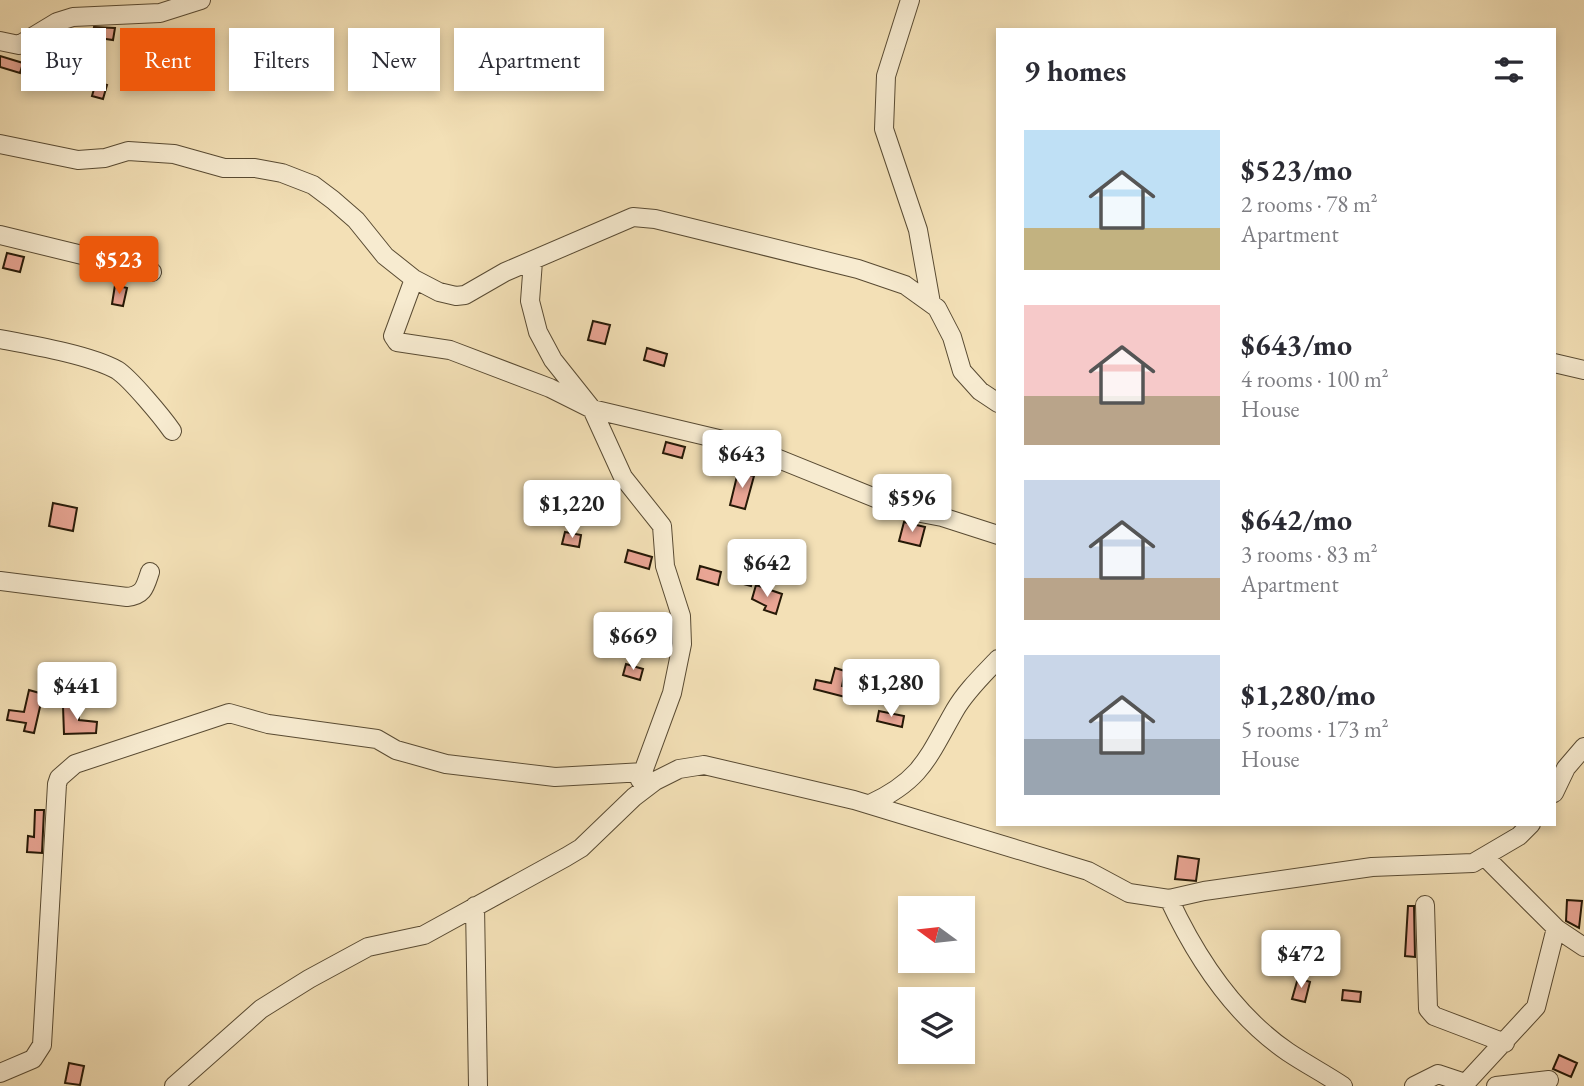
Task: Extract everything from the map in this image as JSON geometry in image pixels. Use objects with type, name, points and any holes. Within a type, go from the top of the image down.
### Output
[{"type":"street","points":[[0,41],[19,45],[57,22],[73,17],[160,13],[201,0]]},
{"type":"street","points":[[910,0],[886,76],[884,129],[918,230],[931,303],[952,337],[962,371],[980,391],[996,402]]},
{"type":"street","points":[[0,144],[78,160],[105,158],[128,151],[174,153],[224,168],[255,168],[282,173],[313,185],[333,200],[356,220],[385,256],[414,279],[439,292],[465,295],[494,278],[627,218],[655,219],[858,270],[905,285],[931,303]]},
{"type":"street","points":[[0,235],[152,272]]},
{"type":"street","points":[[533,261],[530,301],[538,332],[553,360],[592,409],[623,477],[662,526],[665,566],[681,616],[682,644],[672,693],[634,797]]},
{"type":"street","points":[[414,279],[394,341],[465,355],[550,388],[592,409],[744,446],[905,510],[942,517],[996,534]]},
{"type":"street","points":[[0,339],[48,349],[117,370],[157,410],[172,432]]},
{"type":"street","points":[[1556,363],[1584,370]]},
{"type":"street","points":[[0,580],[127,597],[138,596],[144,590],[150,572]]},
{"type":"street","points":[[870,804],[899,791],[917,774],[938,744],[957,708],[996,661]]},
{"type":"street","points":[[0,1073],[33,1059],[42,1045],[57,784],[59,778],[75,764],[229,713],[268,724],[377,740],[396,750],[446,764],[555,777],[643,772]]},
{"type":"street","points":[[1556,789],[1566,768],[1584,747]]},
{"type":"street","points":[[174,1086],[261,1009],[368,947],[424,935],[582,848],[634,797],[679,769],[704,765],[870,804],[1088,871],[1129,893],[1169,899],[1203,891],[1372,867],[1473,863],[1528,826]]},
{"type":"street","points":[[1485,857],[1556,928],[1581,940]]},
{"type":"street","points":[[1169,899],[1198,953],[1231,999],[1258,1028],[1286,1051],[1343,1086]]},
{"type":"street","points":[[1425,905],[1428,1009],[1434,1016],[1505,1043]]},
{"type":"street","points":[[475,906],[478,1086]]},
{"type":"street","points":[[1413,1086],[1438,1074],[1464,1085],[1505,1043],[1539,1001],[1556,928]]},
{"type":"street","points":[[1496,1086],[1549,1080]]},
{"type":"building","points":[[94,27],[115,28],[113,40],[106,39],[106,28]]},
{"type":"building","points":[[0,56],[21,62],[20,73],[0,67]]},
{"type":"building","points":[[93,91],[105,91],[103,99],[92,96]]},
{"type":"building","points":[[7,253],[24,257],[20,272],[3,268]]},
{"type":"building","points":[[115,285],[127,288],[123,306],[112,304]]},
{"type":"building","points":[[593,321],[610,325],[605,344],[588,340]]},
{"type":"building","points":[[647,348],[667,354],[664,366],[644,360]]},
{"type":"building","points":[[666,442],[685,447],[682,458],[663,453]]},
{"type":"building","points":[[738,472],[754,476],[745,509],[730,505]]},
{"type":"building","points":[[53,503],[77,508],[73,531],[49,526]]},
{"type":"building","points":[[904,522],[925,527],[920,546],[899,541]]},
{"type":"building","points":[[565,532],[581,535],[579,547],[562,544]]},
{"type":"building","points":[[628,550],[652,557],[649,569],[625,562]]},
{"type":"building","points":[[700,566],[721,572],[718,585],[697,579]]},
{"type":"building","points":[[739,569],[754,573],[751,586],[736,582]]},
{"type":"building","points":[[756,585],[782,594],[776,614],[764,610],[766,606],[752,599]]},
{"type":"building","points":[[626,664],[643,669],[640,680],[623,675]]},
{"type":"building","points":[[835,668],[845,671],[842,686],[855,689],[853,699],[814,689],[816,680],[831,683]]},
{"type":"building","points":[[29,690],[43,694],[34,733],[24,731],[26,723],[7,720],[9,710],[24,712]]},
{"type":"building","points":[[63,706],[78,706],[79,720],[97,722],[96,733],[64,734]]},
{"type":"building","points":[[879,711],[904,716],[902,727],[877,721]]},
{"type":"building","points":[[35,810],[44,810],[42,853],[27,852],[28,836],[34,837]]},
{"type":"building","points":[[1178,856],[1199,859],[1196,881],[1175,879]]},
{"type":"building","points":[[1567,900],[1582,901],[1579,928],[1566,921]]},
{"type":"building","points":[[1408,906],[1414,906],[1415,957],[1405,956]]},
{"type":"building","points":[[1298,978],[1310,982],[1305,1002],[1292,999]]},
{"type":"building","points":[[1343,990],[1361,992],[1360,1002],[1342,1000]]},
{"type":"building","points":[[1559,1055],[1577,1063],[1571,1077],[1553,1069]]},
{"type":"building","points":[[69,1063],[84,1066],[80,1085],[65,1083]]}]
